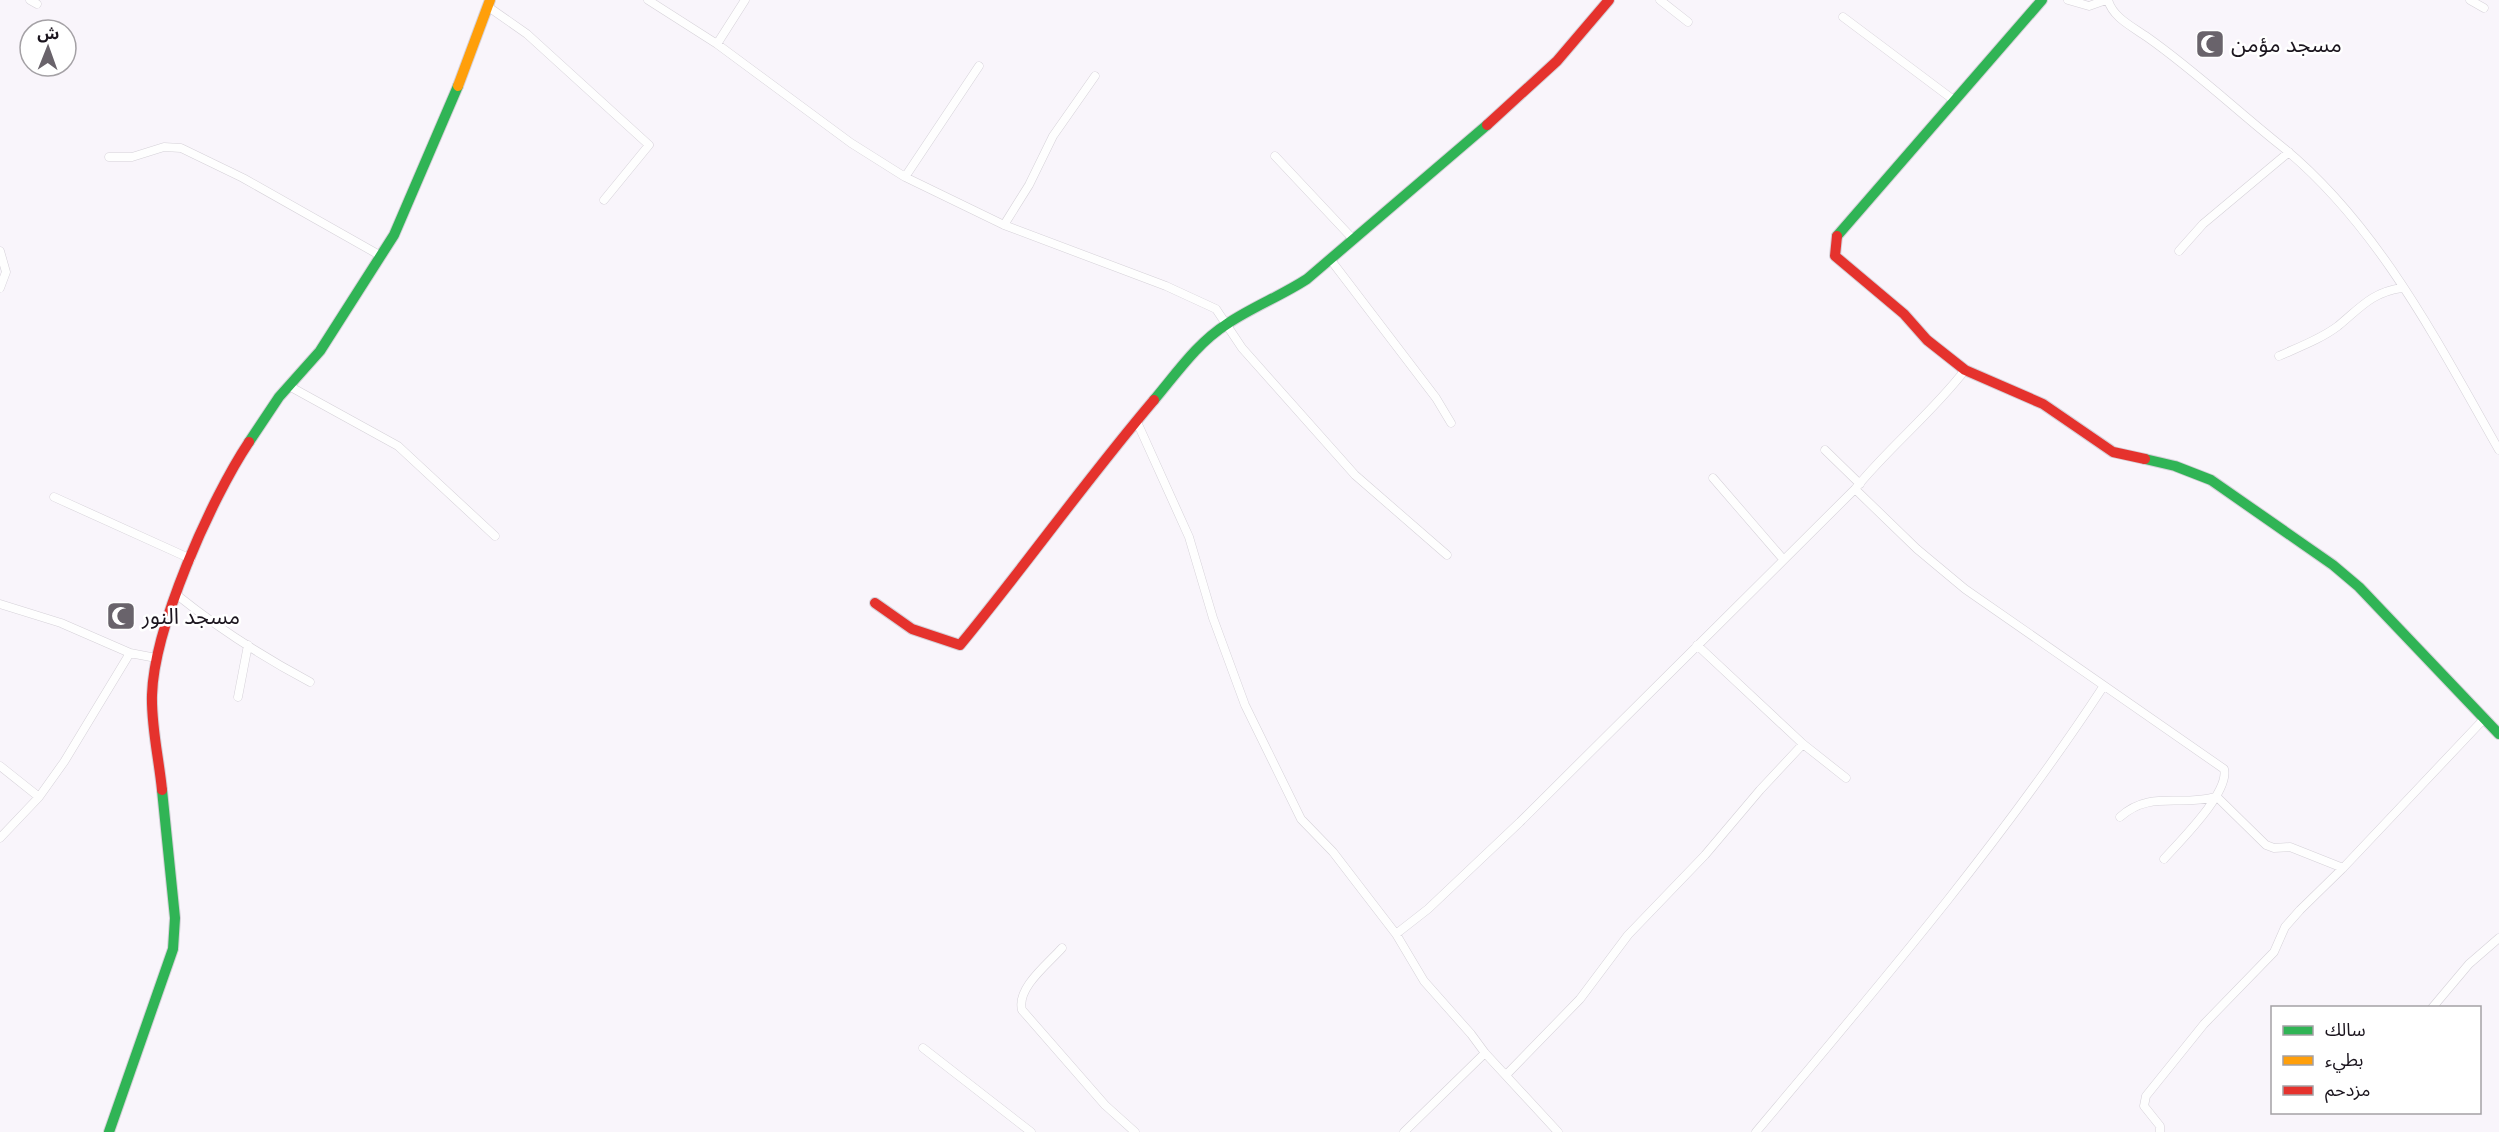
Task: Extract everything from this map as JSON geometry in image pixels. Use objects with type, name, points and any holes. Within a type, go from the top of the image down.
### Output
[{"type":"street","points":[[648,0],[717,44],[851,143],[906,177],[1004,225],[1102,264],[1166,286],[1216,309],[1256,364],[1355,475],[1447,555]]},
{"type":"street","points":[[717,44],[745,0]]},
{"type":"street","points":[[875,603],[912,628],[960,645],[1013,581],[1098,466],[1199,347],[1227,324],[1282,296],[1459,151],[1557,61],[1609,0]]},
{"type":"street","points":[[1659,0],[1688,22]]},
{"type":"street","points":[[2042,0],[1844,227],[1835,240],[1833,249],[1840,261],[1965,370],[2025,394],[2114,452],[2175,466],[2211,480],[2344,573],[2483,720],[2499,734]]},
{"type":"street","points":[[2067,0],[2089,6],[2107,0],[2121,19],[2185,63],[2289,152],[2348,210],[2402,288],[2499,450]]},
{"type":"street","points":[[2470,0],[2484,8]]},
{"type":"street","points":[[109,1132],[173,949],[175,918],[152,696],[156,658],[177,595],[208,515],[232,467],[255,430],[320,351],[381,256],[422,176],[488,3],[527,34],[648,145],[604,200]]},
{"type":"street","points":[[1843,16],[1955,101]]},
{"type":"street","points":[[906,177],[979,66]]},
{"type":"street","points":[[1004,225],[1029,185],[1053,136],[1095,76]]},
{"type":"street","points":[[109,157],[132,157],[164,147],[181,148],[243,178],[381,256]]},
{"type":"street","points":[[2179,251],[2203,224],[2289,152]]},
{"type":"street","points":[[1275,156],[1353,239]]},
{"type":"street","points":[[0,250],[6,272],[0,288]]},
{"type":"street","points":[[1330,259],[1436,398],[1451,423]]},
{"type":"street","points":[[2279,356],[2338,326],[2360,305],[2385,291],[2402,288]]},
{"type":"street","points":[[1396,934],[1428,909],[1520,822],[1858,487],[1948,392],[1965,370]]},
{"type":"street","points":[[289,386],[398,446],[495,536]]},
{"type":"street","points":[[1137,422],[1189,537],[1213,618],[1245,705],[1301,819],[1333,852],[1396,934],[1424,981],[1485,1053],[1507,1074],[1557,1132]]},
{"type":"street","points":[[1825,450],[1917,549],[1965,589],[2224,769],[2224,783],[2217,797],[2164,859]]},
{"type":"street","points":[[1713,478],[1784,559]]},
{"type":"street","points":[[54,497],[191,559]]},
{"type":"street","points":[[177,595],[207,619],[278,665],[310,682]]},
{"type":"street","points":[[0,604],[61,623],[130,653],[156,658]]},
{"type":"street","points":[[238,697],[248,645]]},
{"type":"street","points":[[1697,645],[1803,744],[1846,778]]},
{"type":"street","points":[[0,838],[39,797],[109,692],[130,653]]},
{"type":"street","points":[[1756,1132],[1952,898],[1999,836],[2103,687]]},
{"type":"street","points":[[2160,1132],[2160,1126],[2144,1106],[2146,1096],[2204,1024],[2274,952],[2285,927],[2483,720]]},
{"type":"street","points":[[1507,1074],[1580,999],[1628,935],[1706,855],[1760,790],[1803,744]]},
{"type":"street","points":[[0,766],[39,797]]},
{"type":"street","points":[[2217,797],[2266,845],[2274,848],[2290,847],[2343,868]]},
{"type":"street","points":[[2120,817],[2138,804],[2152,800],[2190,803],[2217,797]]},
{"type":"street","points":[[2434,1006],[2469,964],[2499,938]]},
{"type":"street","points":[[1062,948],[1024,991],[1020,1001],[1022,1010],[1111,1112],[1135,1132]]},
{"type":"street","points":[[923,1048],[1031,1132]]},
{"type":"street","points":[[1404,1132],[1485,1053]]},
{"type":"traffic: fast","points":[[1837,236],[2042,0]]},
{"type":"traffic: fast","points":[[249,442],[279,397],[320,351],[394,235],[458,86]]},
{"type":"traffic: fast","points":[[1154,400],[1206,340],[1237,318],[1307,279],[1487,125]]},
{"type":"traffic: fast","points":[[2145,459],[2175,466],[2211,480],[2333,565],[2359,587],[2499,734]]},
{"type":"traffic: fast","points":[[109,1132],[173,949],[175,918],[162,790]]},
{"type":"traffic: slow","points":[[458,86],[490,0]]},
{"type":"traffic: jam","points":[[1487,125],[1557,61],[1609,0]]},
{"type":"traffic: jam","points":[[1837,236],[1835,256],[1904,314],[1927,340],[1965,370],[2043,404],[2113,452],[2145,459]]},
{"type":"traffic: jam","points":[[875,603],[912,629],[960,645],[1154,400]]},
{"type":"traffic: jam","points":[[162,790],[152,707],[155,667],[163,635],[187,564],[218,496],[249,442]]},
{"type":"place","name":"مسجد مؤمن","points":[[2210,44]]},
{"type":"place","name":"مسجد النور","points":[[121,616]]}]
